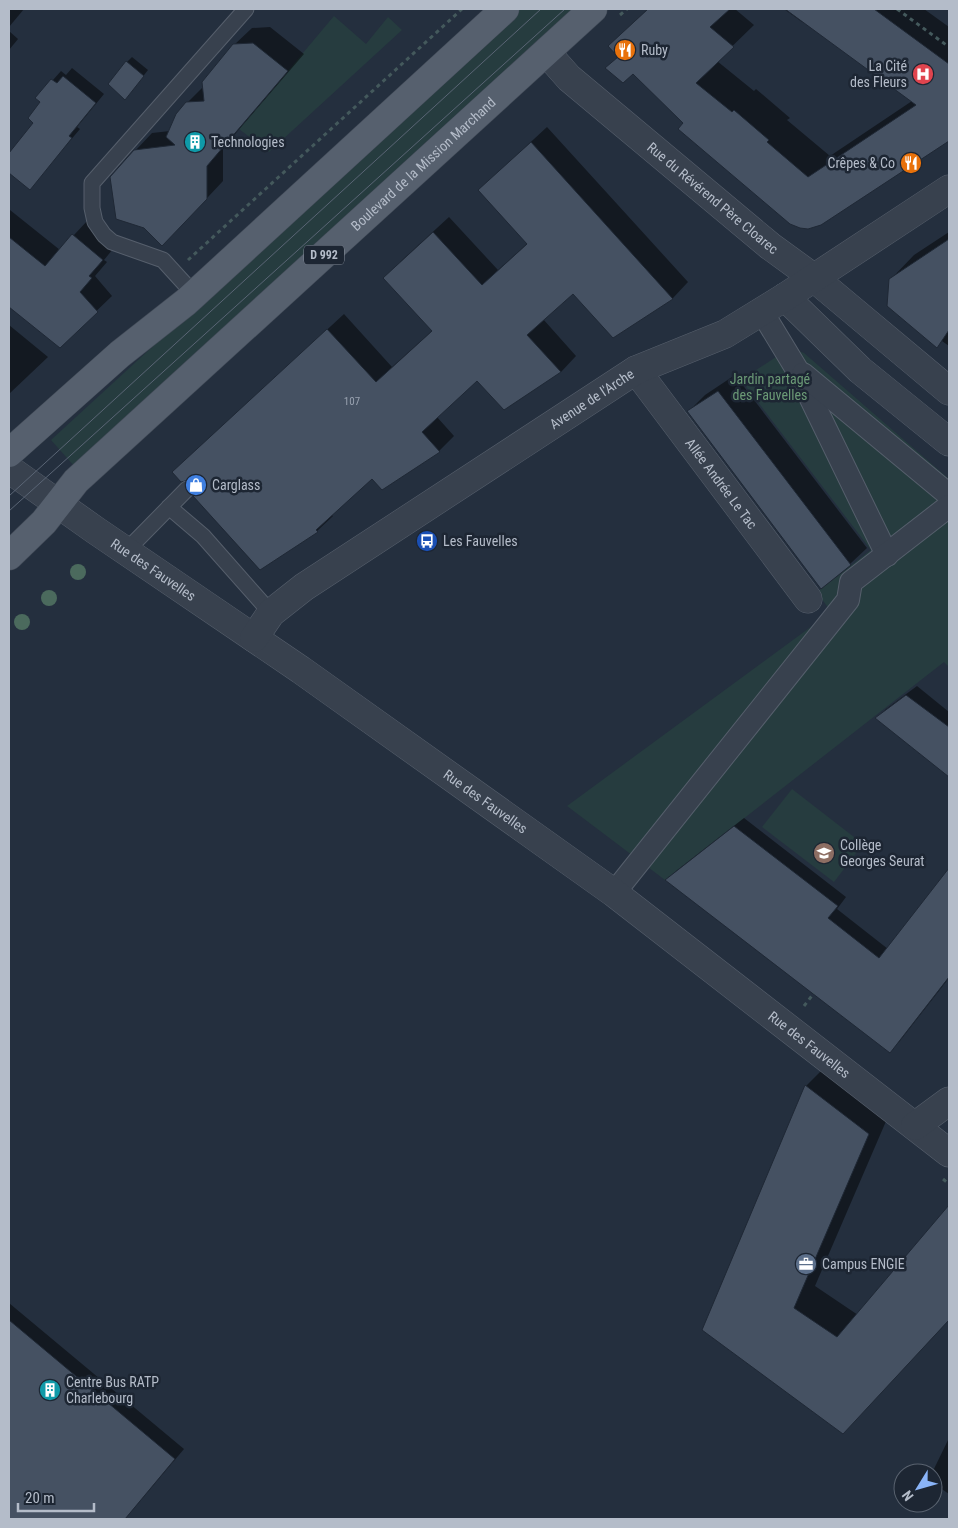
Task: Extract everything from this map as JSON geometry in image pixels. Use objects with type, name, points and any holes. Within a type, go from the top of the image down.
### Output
[{"type":"main road","points":[[9,453],[120,354],[194,294],[505,9]]},
{"type":"main road","name":"Boulevard de la Mission Marchand","points":[[57,504],[76,481],[593,9]]},
{"type":"main road","name":"D 992","points":[[9,556],[44,522],[57,504]]},
{"type":"street","name":"Rue du Révérend Père Cloarec","points":[[546,52],[569,78],[770,246],[814,278],[949,391]]},
{"type":"street","name":"Avenue de l'Arche","points":[[254,638],[271,613],[304,588],[636,370],[725,334],[762,312],[949,189]]},
{"type":"street","points":[[785,297],[860,370],[949,442]]},
{"type":"street","points":[[762,312],[796,368],[887,555]]},
{"type":"street","points":[[860,370],[885,338]]},
{"type":"street","points":[[796,368],[949,495]]},
{"type":"street","name":"Allée Andrée Le Tac","points":[[636,370],[808,599]]},
{"type":"street","name":"Rue des Fauvelles","points":[[9,469],[57,504],[309,676],[614,893],[949,1153]]},
{"type":"street","points":[[614,893],[848,600],[851,582],[949,506]]},
{"type":"street","points":[[915,1126],[949,1101]]},
{"type":"lane","points":[[194,294],[163,260],[112,242],[104,236],[95,222],[92,208],[92,183],[246,9]]},
{"type":"lane","points":[[126,551],[187,489]]},
{"type":"lane","points":[[169,507],[203,536],[271,613]]},
{"type":"path","points":[[174,272],[462,9]]},
{"type":"path","points":[[896,9],[949,47]]},
{"type":"green space","points":[[520,9],[577,9],[75,467],[51,440]]},
{"type":"green space","points":[[334,16],[366,44],[388,17],[402,30],[269,152],[239,129]]},
{"type":"green space","name":"Jardin partagé des Fauvelles","points":[[797,350],[804,353],[949,479],[949,667],[944,662],[665,880],[567,806],[831,612],[817,592],[871,550],[741,380],[782,353]]},
{"type":"green space","points":[[792,789],[863,844],[834,882],[762,827]]},
{"type":"building","points":[[648,9],[730,9],[710,27],[734,47],[696,83],[732,112],[734,110],[769,140],[767,142],[808,177],[916,105],[785,9],[874,9],[949,64],[949,141],[821,225],[808,229],[790,224],[678,129],[683,123],[633,74],[623,83],[605,68],[618,57],[608,46]]},
{"type":"building","name":"Technologies","points":[[253,43],[288,71],[207,166],[207,199],[162,246],[144,228],[116,219],[110,177],[134,150],[175,145],[166,137],[176,114],[186,102],[204,101],[202,82],[233,44]]},
{"type":"building","points":[[126,61],[144,76],[125,100],[108,84]]},
{"type":"building","points":[[63,76],[96,103],[69,136],[72,138],[30,190],[9,173],[9,153],[33,123],[28,118],[40,102],[35,98],[51,79],[57,83]]},
{"type":"building","name":"Carglass","points":[[531,142],[673,299],[613,338],[573,294],[527,335],[561,372],[504,410],[477,381],[422,432],[440,452],[382,490],[372,479],[316,530],[318,532],[260,570],[193,496],[196,491],[194,483],[189,480],[181,482],[172,472],[327,329],[376,382],[432,331],[383,278],[433,232],[482,285],[527,244],[478,190]]},
{"type":"building","points":[[72,234],[103,260],[89,276],[92,278],[80,292],[98,312],[60,348],[9,307],[9,237],[45,266]]},
{"type":"building","points":[[949,239],[949,330],[937,348],[887,306],[889,279]]},
{"type":"building","points":[[718,391],[851,565],[821,589],[687,411]]},
{"type":"building","points":[[906,695],[949,727],[949,777],[875,718]]},
{"type":"building","points":[[734,826],[838,906],[828,918],[879,958],[949,868],[949,977],[890,1053],[665,880]]},
{"type":"building","points":[[805,1085],[869,1134],[794,1308],[837,1337],[949,1205],[949,1320],[843,1434],[702,1330]]},
{"type":"building","name":"Centre Bus RATP Charlebourg","points":[[9,1320],[175,1459],[125,1519],[9,1519]]},
{"type":"tram line","points":[[9,496],[541,9]]},
{"type":"tram line","points":[[9,511],[565,9]]},
{"type":"place","name":"Ruby","points":[[625,50]]},
{"type":"place","name":"La Cité des Fleurs","points":[[923,74]]},
{"type":"place","name":"Technologies","points":[[195,142]]},
{"type":"place","name":"Crêpes & Co","points":[[911,163]]},
{"type":"place","name":"Carglass","points":[[196,485]]},
{"type":"place","name":"Les Fauvelles","points":[[427,541]]},
{"type":"place","name":"Collège Georges Seurat","points":[[824,853]]},
{"type":"place","name":"Campus ENGIE","points":[[806,1264]]},
{"type":"place","name":"Centre Bus RATP Charlebourg","points":[[50,1390]]}]
